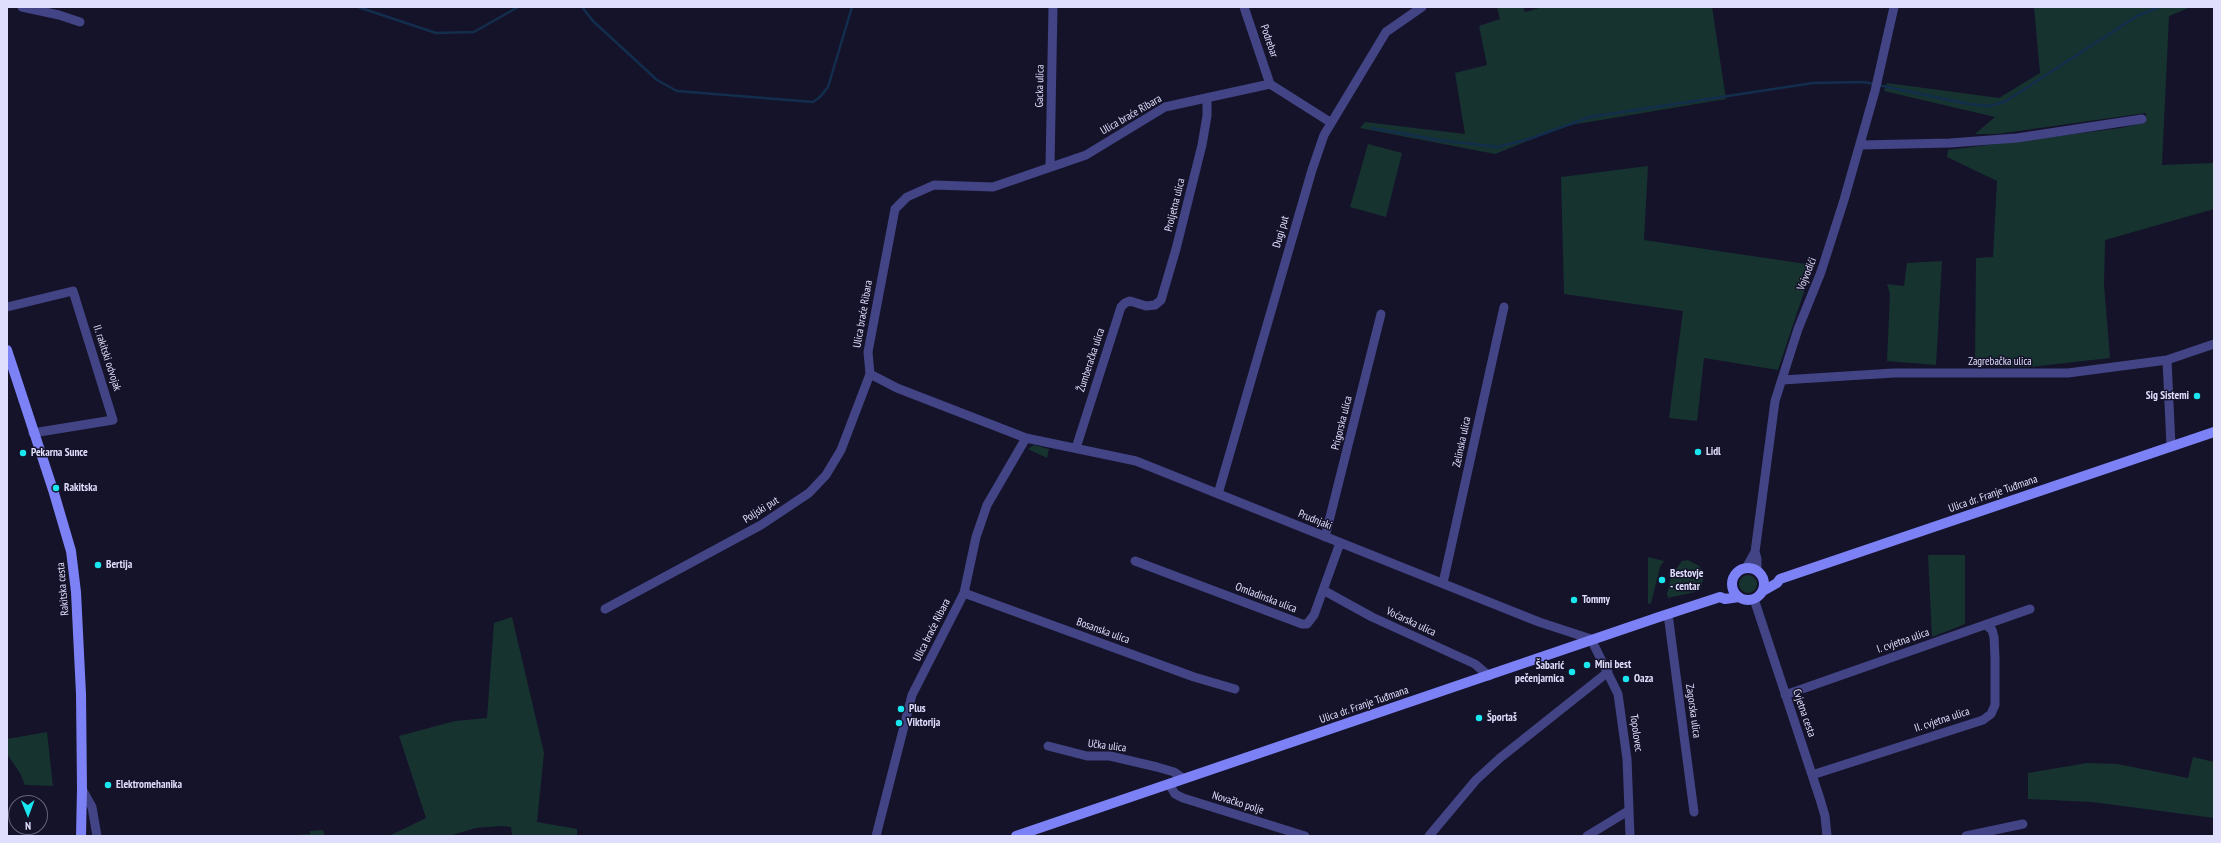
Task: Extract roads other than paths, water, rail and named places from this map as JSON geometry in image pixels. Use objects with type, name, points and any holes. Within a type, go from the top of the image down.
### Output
[{"type":"main road","name":"Rakitska cesta","points":[[7,350],[33,433],[54,493],[71,551],[81,686],[81,836]]},
{"type":"main road","name":"Ulica dr. Franje Tuđmana","points":[[1763,591],[1777,583],[1780,579],[2214,432]]},
{"type":"main road","points":[[1720,597],[1738,572],[1746,568],[1759,573],[1764,586],[1763,591],[1754,599],[1744,599],[1739,597],[1733,590],[1733,580]]},
{"type":"main road","name":"Ulica dr. Franje Tuđmana","points":[[1759,573],[1780,579]]},
{"type":"main road","name":"Ulica dr. Franje Tuđmana","points":[[1016,836],[1668,614],[1720,597],[1726,599],[1739,597]]},
{"type":"street","points":[[22,7],[59,15],[80,22]]},
{"type":"street","name":"Gacka ulica","points":[[1050,166],[1053,7]]},
{"type":"street","name":"Podrebar","points":[[1244,7],[1270,84]]},
{"type":"street","name":"Dugi put","points":[[1218,494],[1312,170],[1330,122],[1386,32],[1422,7]]},
{"type":"street","name":"Vojvodići","points":[[1759,573],[1755,552],[1772,422],[1782,380],[1798,329],[1828,251],[1860,145],[1879,76],[1894,7]]},
{"type":"street","points":[[1270,84],[1330,122]]},
{"type":"street","name":"Ulica braće Ribara","points":[[870,374],[868,352],[896,209],[907,197],[934,185],[993,187],[1050,166],[1086,155],[1165,108],[1270,84]]},
{"type":"street","name":"Proljetna ulica","points":[[1146,306],[1154,305],[1161,300],[1176,248],[1202,145],[1207,116],[1207,98]]},
{"type":"street","points":[[1860,145],[1950,143],[2017,138],[2142,119]]},
{"type":"street","name":"II. rakitski odvojak","points":[[7,307],[73,291],[114,420],[33,433]]},
{"type":"street","name":"Žumberačka ulica","points":[[1076,448],[1121,307],[1125,303],[1130,302],[1146,306]]},
{"type":"street","name":"Zelinska ulica","points":[[1443,583],[1504,307]]},
{"type":"street","name":"Prigorska ulica","points":[[1325,537],[1381,314]]},
{"type":"street","name":"Zagrebačka ulica","points":[[1782,380],[1894,373],[2068,373],[2167,360],[2214,344]]},
{"type":"street","points":[[2167,360],[2171,446]]},
{"type":"street","points":[[870,374],[897,388],[1026,438]]},
{"type":"street","name":"Poljski put","points":[[605,609],[761,525],[809,493],[826,475],[842,450],[870,374]]},
{"type":"street","name":"Ulica braće Ribara","points":[[876,836],[912,695],[964,593],[976,537],[987,505],[1026,438]]},
{"type":"street","name":"Prudnjaki","points":[[1026,438],[1136,461],[1539,622],[1591,640]]},
{"type":"street","name":"Omladinska ulica","points":[[1135,560],[1302,624],[1311,622],[1340,543]]},
{"type":"street","name":"Vojvodići","points":[[1746,568],[1755,552]]},
{"type":"street","name":"Voćarska ulica","points":[[1323,590],[1372,617],[1475,664],[1489,676]]},
{"type":"street","name":"Bosanska ulica","points":[[964,593],[1194,677],[1235,689]]},
{"type":"street","name":"Cvjetna cesta","points":[[1754,599],[1784,695],[1825,816],[1828,836]]},
{"type":"street","name":"I. cvjetna ulica","points":[[1784,695],[2030,609]]},
{"type":"street","name":"Zagorska ulica","points":[[1668,614],[1694,812]]},
{"type":"street","name":"II. cvjetna ulica","points":[[1812,775],[1983,720],[1991,714],[1995,705],[1994,637],[1992,630],[1986,625]]},
{"type":"street","name":"Topolovec","points":[[1591,640],[1618,694],[1625,744],[1630,836]]},
{"type":"street","points":[[1430,836],[1476,780],[1500,758],[1608,672]]},
{"type":"street","name":"Učka ulica","points":[[1048,746],[1087,756],[1110,756],[1157,767],[1174,772],[1184,779]]},
{"type":"street","name":"Novačko polje","points":[[1169,784],[1175,794],[1183,798],[1305,836]]},
{"type":"street","points":[[82,789],[92,807],[97,836]]},
{"type":"street","points":[[1587,836],[1628,811]]},
{"type":"street","points":[[1966,836],[2023,824]]},
{"type":"waterway","points":[[358,7],[436,33],[474,32],[518,7]]},
{"type":"waterway","points":[[582,7],[593,21],[657,80],[677,91],[813,102],[820,97],[828,87],[852,7]]},
{"type":"waterway","points":[[1372,128],[1438,140],[1498,147],[1529,139],[1590,117],[1813,83],[1864,82],[1968,104],[1990,106],[2006,101],[2137,16],[2159,7]]},
{"type":"place","name":"Sig Sistemi","points":[[2197,396]]},
{"type":"place","name":"Lidl","points":[[1698,452]]},
{"type":"place","name":"Pekarna Sunce","points":[[23,453]]},
{"type":"place","name":"Rakitska","points":[[56,488]]},
{"type":"place","name":"Bertija","points":[[98,565]]},
{"type":"place","name":"Bestovje - centar","points":[[1662,580]]},
{"type":"place","name":"Tommy","points":[[1574,600]]},
{"type":"place","name":"Mini best","points":[[1587,665]]},
{"type":"place","name":"Šabarić pečenjarnica","points":[[1572,672]]},
{"type":"place","name":"Oaza","points":[[1626,679]]},
{"type":"place","name":"Plus","points":[[901,709]]},
{"type":"place","name":"Športaš","points":[[1479,718]]},
{"type":"place","name":"Viktorija","points":[[899,723]]},
{"type":"place","name":"Elektromehanika","points":[[108,785]]}]
